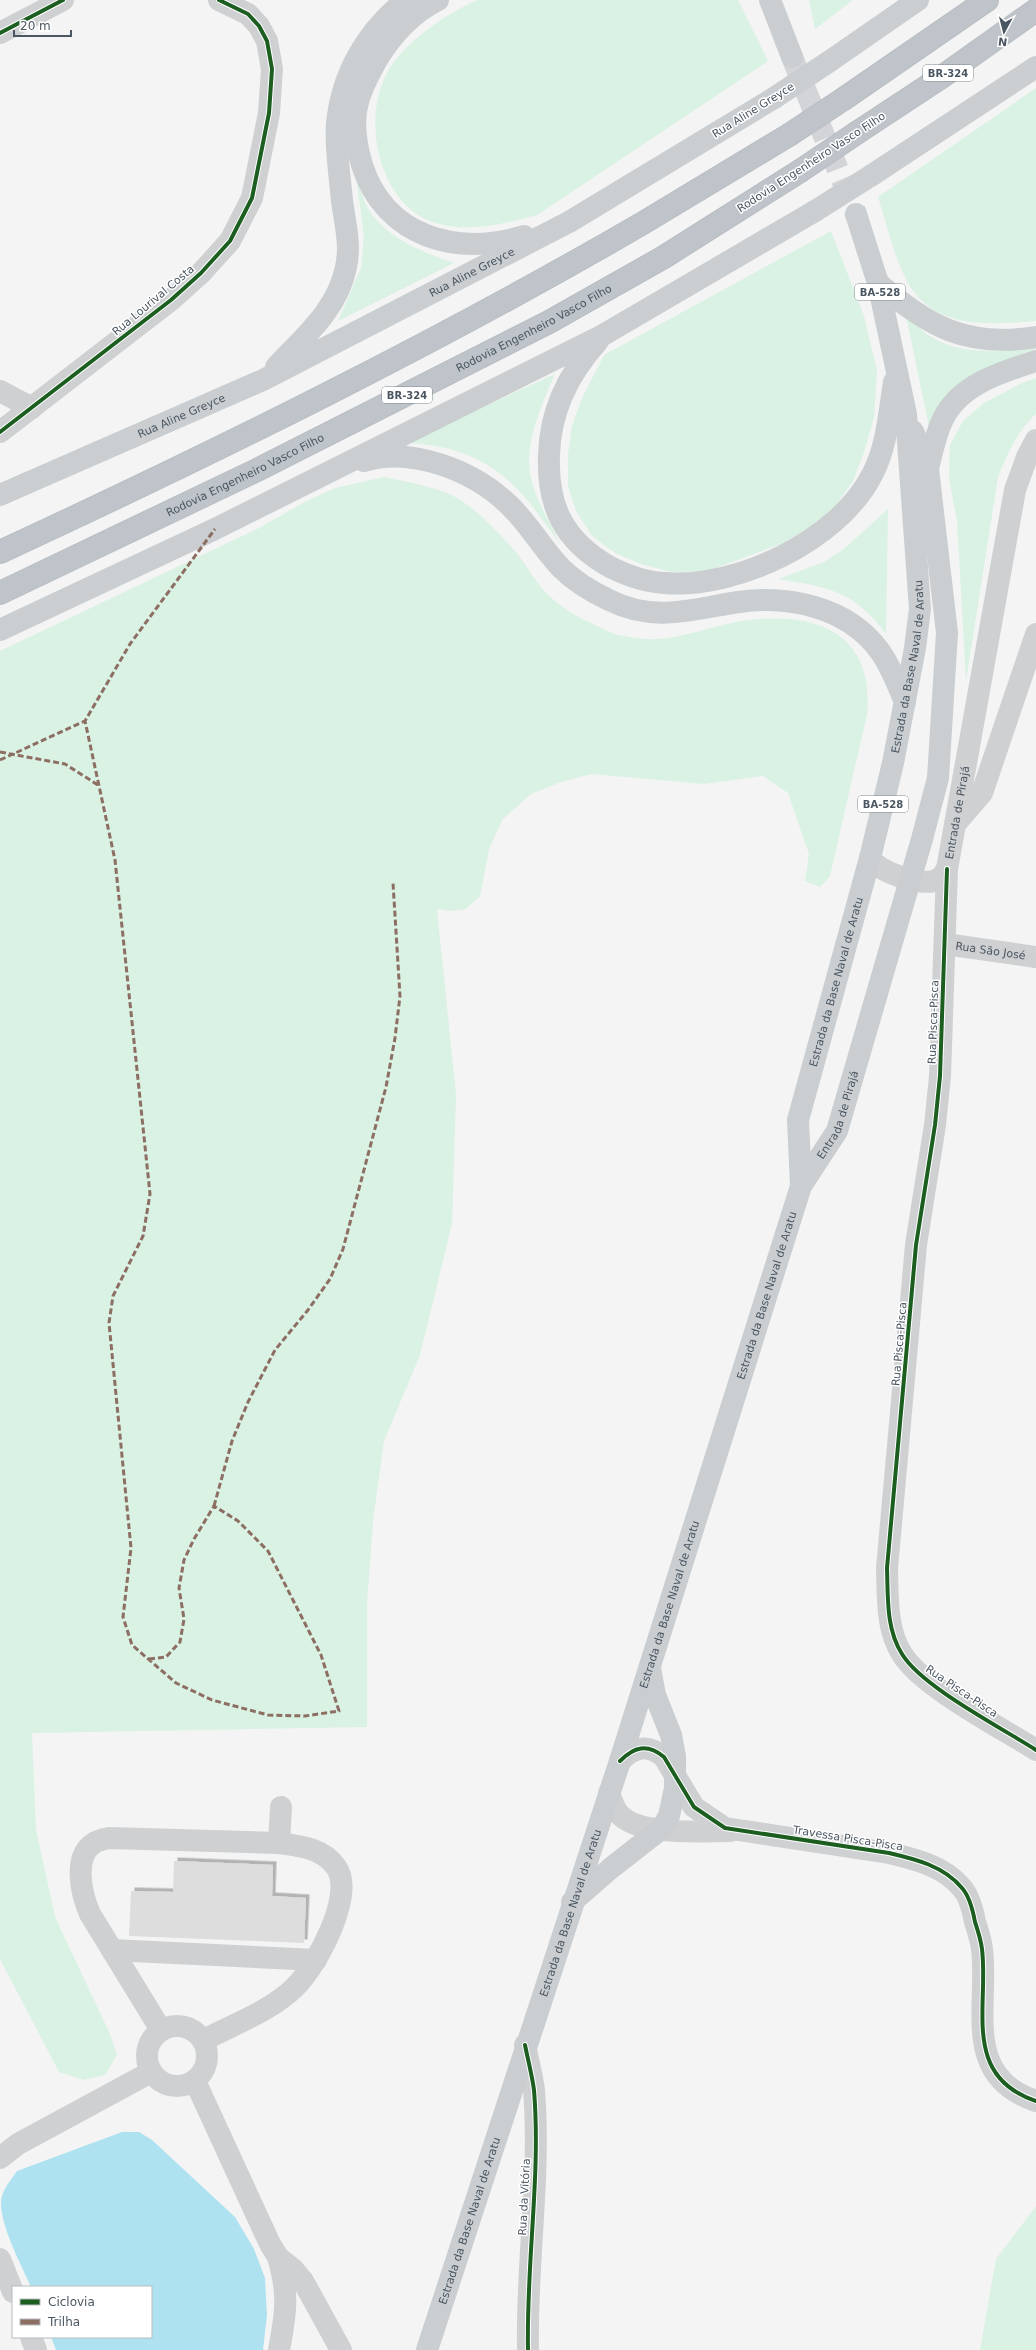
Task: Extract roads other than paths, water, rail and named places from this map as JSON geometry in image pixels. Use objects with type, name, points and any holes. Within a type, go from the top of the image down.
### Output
[{"type":"highway","name":"BR-324","points":[[0,552],[342,387],[642,223],[789,135],[987,0]]},
{"type":"highway","name":"Rodovia Engenheiro Vasco Filho","points":[[0,593],[264,466],[549,322],[664,257],[800,171],[943,76],[1036,10]]},
{"type":"main road","points":[[263,380],[325,315],[346,268],[348,239],[343,204],[337,137],[337,123],[342,92],[352,66],[370,34],[392,11],[406,0]]},
{"type":"main road","points":[[438,0],[428,4],[403,25],[385,46],[369,74],[358,103],[356,140],[364,173],[374,194],[387,209],[407,227],[432,238],[456,244],[480,245],[510,241],[569,222]]},
{"type":"main road","points":[[770,0],[792,57]]},
{"type":"main road","name":"Rua Aline Greyce","points":[[0,495],[263,380],[569,222],[774,98],[918,0]]},
{"type":"main road","points":[[0,630],[215,529],[603,335],[815,211],[1036,67]]},
{"type":"main road","name":"Estrada da Base Naval de Aratu","points":[[427,2350],[571,1903],[620,1761],[801,1186],[798,1120],[870,858],[893,763],[905,702],[920,609],[906,414],[878,283],[856,214]]},
{"type":"main road","points":[[878,283],[934,326],[982,339],[1012,341],[1036,337]]},
{"type":"main road","points":[[603,335],[589,351],[571,377],[557,407],[549,442],[548,470],[551,490],[562,523],[572,538],[590,555],[638,579],[663,584],[691,583],[752,568],[779,558],[810,541],[836,522],[856,500],[872,475],[884,445],[896,371]]},
{"type":"main road","points":[[928,469],[943,418],[954,403],[992,375],[1036,361]]},
{"type":"main road","points":[[906,414],[928,469],[947,633],[938,778],[910,878]]},
{"type":"main road","points":[[324,474],[375,458],[399,456],[422,458],[450,468],[472,479],[509,505],[554,560],[574,579],[610,601],[630,608],[650,613],[670,614],[762,599],[805,604],[826,611],[846,619],[878,649],[893,672],[905,702]]},
{"type":"main road","name":"Entrada de Pirajá","points":[[801,1186],[837,1131],[910,878]]},
{"type":"main road","points":[[571,1903],[611,1868],[661,1829],[669,1816],[672,1806],[676,1776],[671,1735],[655,1695],[649,1665]]},
{"type":"street","points":[[0,33],[63,0]]},
{"type":"street","name":"Rua Lourival Costa","points":[[0,432],[171,300],[201,273],[230,241],[252,198],[269,113],[272,69],[267,42],[259,26],[248,14],[219,0]]},
{"type":"street","points":[[0,391],[32,408]]},
{"type":"street","name":"Entrada de Pirajá","points":[[910,878],[928,882],[936,881],[943,876],[947,869],[1015,490],[1026,457],[1036,440]]},
{"type":"street","points":[[955,824],[982,793],[1036,634]]},
{"type":"street","points":[[870,858],[879,869],[910,878]]},
{"type":"street","name":"Rua Pisca-Pisca","points":[[947,869],[940,1076],[935,1125],[916,1245],[887,1568],[888,1609],[893,1633],[902,1655],[918,1672],[949,1696],[1036,1750]]},
{"type":"street","name":"Rua São José","points":[[945,944],[1036,957]]},
{"type":"street","name":"Travessa Pisca-Pisca","points":[[620,1761],[629,1752],[638,1748],[648,1748],[664,1757],[694,1807],[725,1828],[889,1853],[916,1859],[942,1871],[962,1888],[972,1907],[982,1948],[982,2025],[985,2050],[993,2069],[1010,2087],[1036,2101]]},
{"type":"street","name":"Travessa Pisca-Pisca","points":[[609,1793],[613,1806],[620,1815],[640,1826],[661,1829],[744,1832]]},
{"type":"street","points":[[279,1843],[281,1807]]},
{"type":"street","points":[[161,2030],[90,1914],[80,1885],[81,1868],[84,1856],[93,1844],[109,1838],[279,1843],[306,1846],[324,1855],[336,1867],[342,1882],[340,1899],[316,1960],[295,1987],[273,2003],[204,2040]]},
{"type":"street","points":[[112,1950],[316,1960]]},
{"type":"street","points":[[170,2026],[189,2028],[204,2040],[208,2058],[202,2075],[195,2081],[186,2086],[171,2086],[157,2079],[151,2072],[147,2058],[149,2044],[161,2030],[170,2026]]},
{"type":"street","name":"Rua da Vitória","points":[[525,2045],[533,2088],[536,2122],[527,2314],[528,2350]]},
{"type":"street","points":[[0,2158],[18,2144],[151,2072]]},
{"type":"street","points":[[195,2081],[278,2257],[287,2292],[285,2320],[279,2350]]},
{"type":"street","points":[[278,2257],[293,2269],[303,2280],[341,2350]]},
{"type":"street","points":[[0,2259],[12,2289]]},
{"type":"street","points":[[31,2338],[36,2350]]},
{"type":"water","points":[[122,2132],[139,2132],[152,2140],[235,2217],[254,2249],[265,2278],[267,2315],[263,2350],[56,2350],[51,2338],[152,2338],[152,2286],[31,2286],[7,2233],[2,2211],[1,2201],[3,2193],[17,2171]]},
{"type":"tunnel","points":[[792,57],[856,214]]}]
